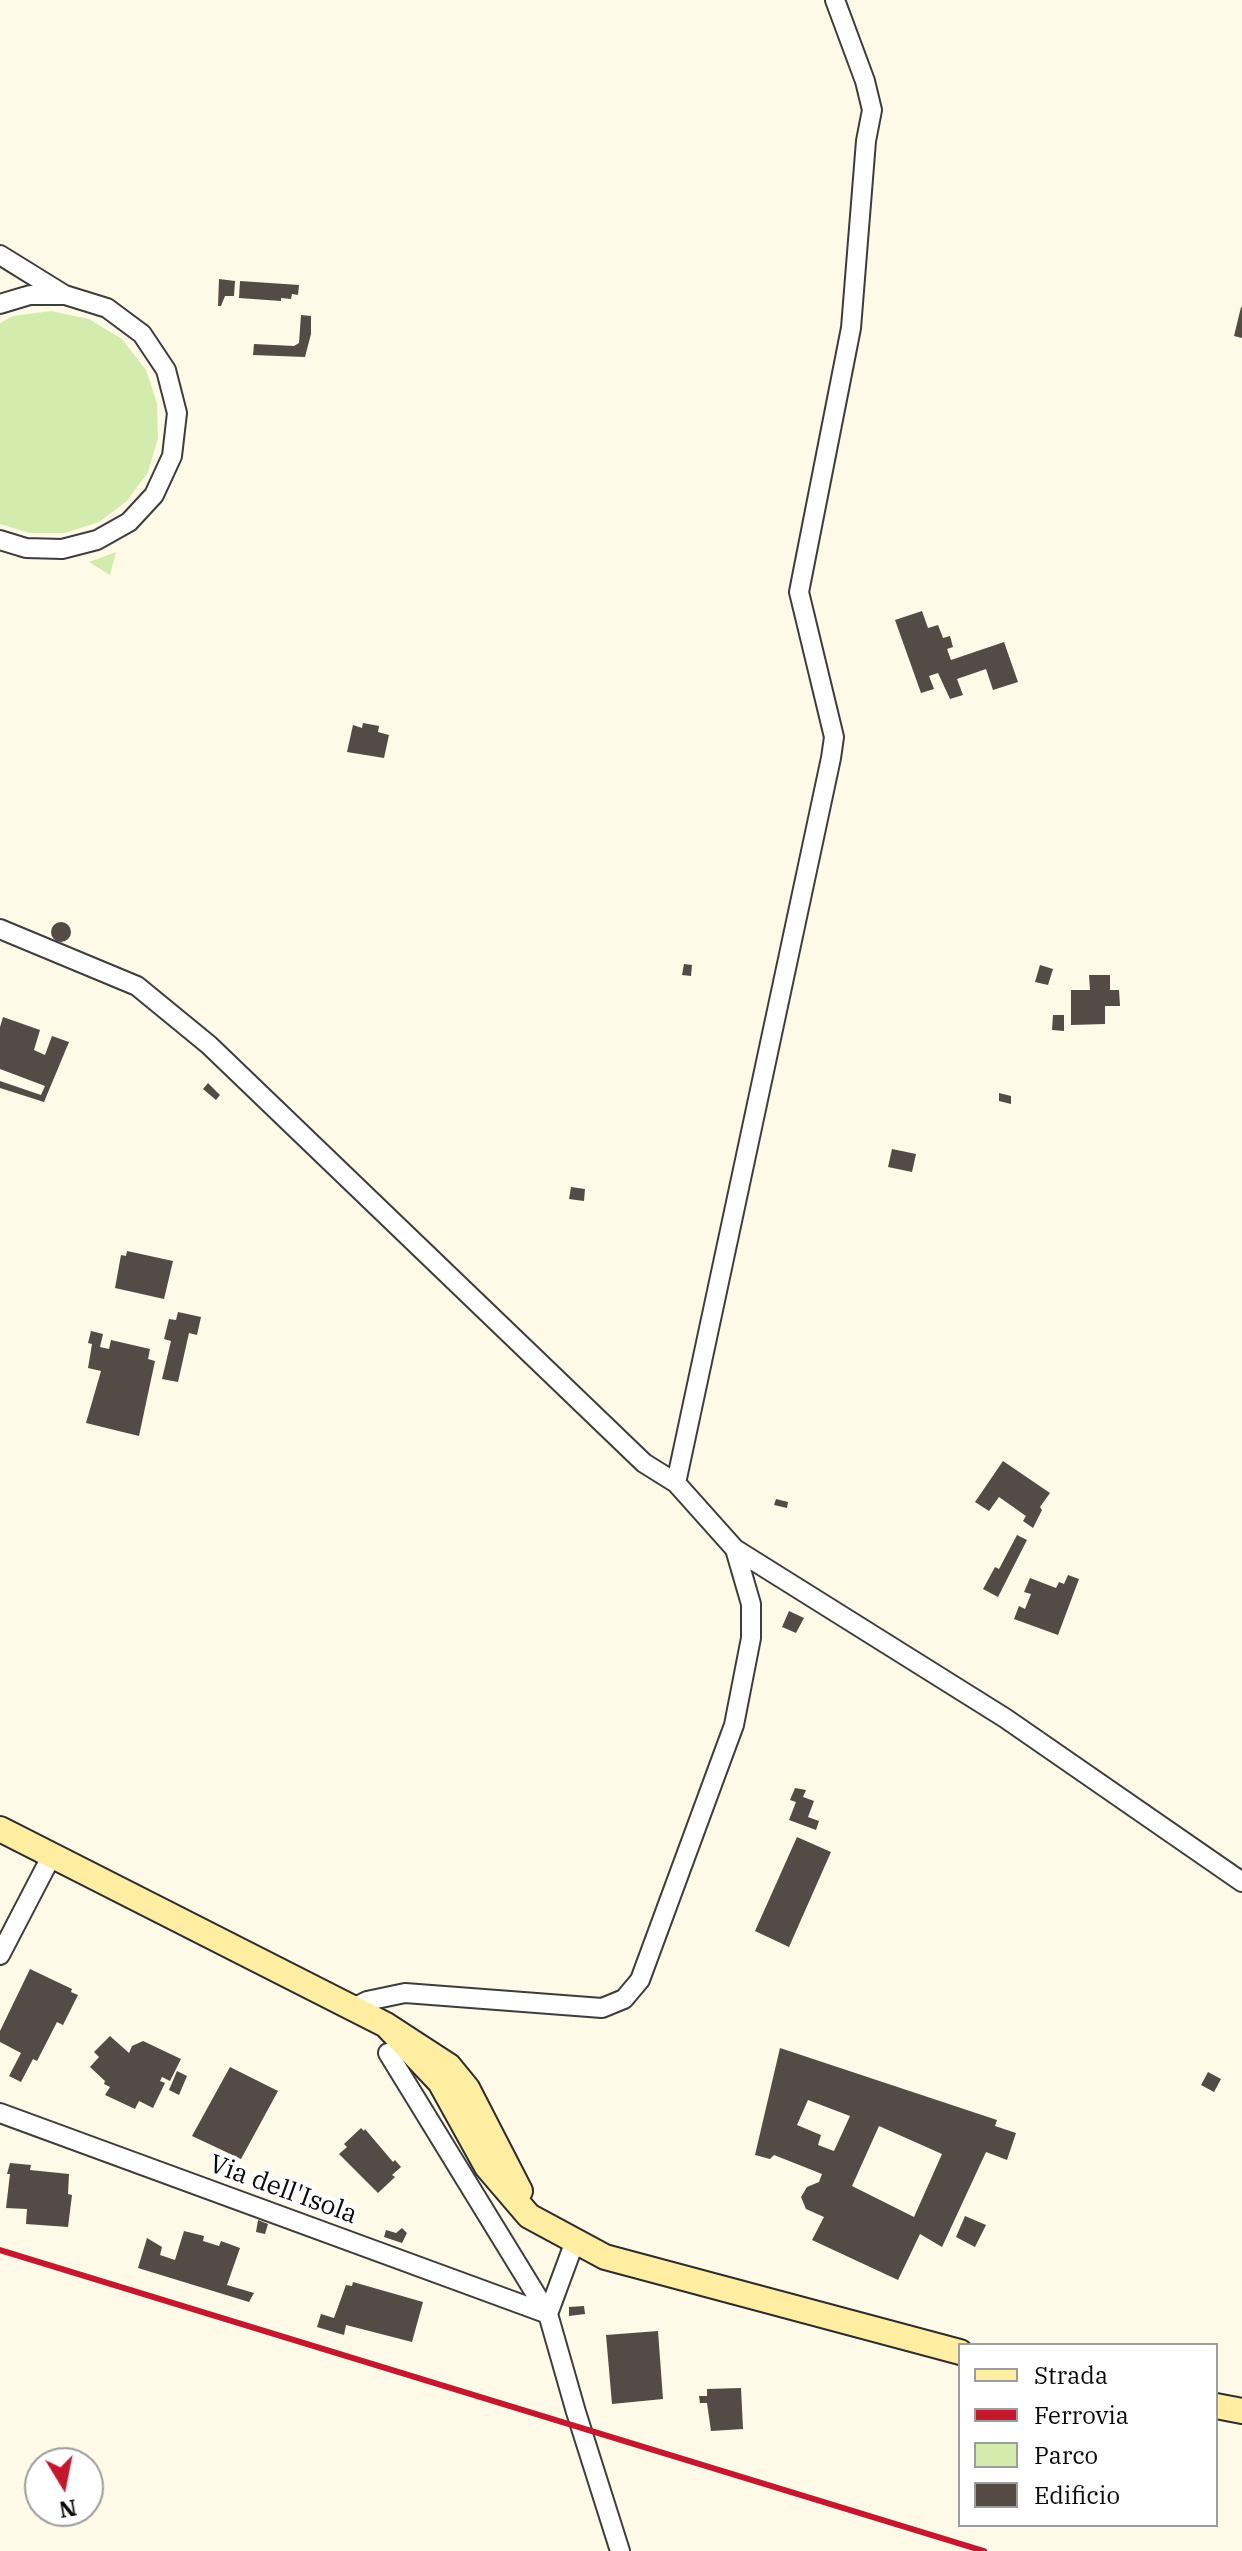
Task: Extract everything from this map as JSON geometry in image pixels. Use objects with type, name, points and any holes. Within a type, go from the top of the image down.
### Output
[{"type":"main road","points":[[0,1829],[386,2025],[440,2082],[487,2167],[529,2216],[605,2257],[958,2351]]},
{"type":"main road","points":[[1218,2406],[1242,2411]]},
{"type":"street","points":[[676,1483],[834,737],[799,592],[851,328],[866,141],[872,110],[865,81],[835,0]]},
{"type":"street","points":[[0,255],[65,295],[107,308],[142,334],[166,370],[177,413],[172,456],[154,495],[129,522],[97,540],[62,549],[26,548],[0,540]]},
{"type":"street","points":[[0,304],[30,295],[65,295]]},
{"type":"street","points":[[0,929],[137,986],[209,1045],[644,1463],[676,1483],[735,1549],[1005,1718],[1242,1882]]},
{"type":"street","points":[[353,2008],[367,2001],[405,1993],[602,2008],[624,1999],[640,1980],[734,1725],[751,1638],[751,1604],[735,1549]]},
{"type":"street","points":[[0,1955],[52,1855]]},
{"type":"street","points":[[388,2053],[548,2314],[620,2551]]},
{"type":"street","name":"Via dell'Isola","points":[[0,2113],[548,2314]]},
{"type":"street","points":[[548,2314],[575,2241]]},
{"type":"green space","points":[[51,311],[89,319],[122,339],[146,370],[157,403],[158,438],[148,472],[127,501],[99,522],[65,533],[30,533],[0,524],[0,323],[13,316]]},
{"type":"green space","points":[[116,552],[110,575],[89,562]]},
{"type":"building","points":[[219,279],[235,281],[234,296],[225,296],[221,306],[218,306]]},
{"type":"building","points":[[240,281],[299,285],[298,295],[292,294],[291,299],[281,298],[281,301],[239,298]]},
{"type":"building","points":[[1242,308],[1242,338],[1234,336]]},
{"type":"building","points":[[301,315],[311,316],[311,334],[305,357],[253,355],[254,344],[294,346],[299,343]]},
{"type":"building","points":[[922,611],[928,628],[938,625],[943,638],[950,636],[953,647],[947,649],[951,660],[1004,642],[1018,682],[993,690],[986,669],[957,679],[963,695],[950,699],[938,673],[929,676],[934,689],[921,693],[895,620]]},
{"type":"building","points":[[363,723],[379,726],[378,732],[389,735],[384,758],[347,752],[353,725],[362,728]]},
{"type":"building","points":[[61,922],[68,925],[71,932],[68,939],[61,942],[54,939],[51,932],[54,925]]},
{"type":"building","points":[[684,964],[692,965],[691,976],[682,975]]},
{"type":"building","points":[[1040,965],[1053,969],[1048,985],[1035,982]]},
{"type":"building","points":[[1089,975],[1110,975],[1110,990],[1119,990],[1120,1006],[1105,1006],[1105,1024],[1071,1025],[1071,990],[1090,990]]},
{"type":"building","points":[[1053,1015],[1064,1015],[1064,1031],[1052,1030]]},
{"type":"building","points":[[3,1017],[40,1030],[34,1050],[45,1055],[52,1036],[69,1042],[44,1102],[0,1088],[0,1081],[41,1095],[45,1086],[0,1069],[0,1027]]},
{"type":"building","points":[[208,1083],[220,1095],[216,1100],[203,1089]]},
{"type":"building","points":[[999,1093],[1011,1096],[1011,1104],[999,1101]]},
{"type":"building","points":[[892,1149],[916,1154],[912,1172],[888,1167]]},
{"type":"building","points":[[571,1187],[585,1189],[584,1201],[569,1199]]},
{"type":"building","points":[[127,1251],[173,1261],[164,1299],[115,1288],[121,1255],[126,1256]]},
{"type":"building","points":[[178,1312],[201,1317],[197,1335],[189,1333],[178,1382],[162,1379],[171,1341],[164,1339],[169,1319],[176,1320]]},
{"type":"building","points":[[91,1331],[103,1334],[100,1347],[109,1349],[111,1340],[150,1349],[148,1359],[155,1361],[139,1436],[86,1423],[101,1371],[88,1368]]},
{"type":"building","points":[[1003,1461],[1050,1493],[1040,1507],[1042,1510],[1033,1528],[1023,1521],[1026,1516],[999,1497],[989,1511],[975,1502]]},
{"type":"building","points":[[776,1499],[788,1502],[787,1508],[774,1505]]},
{"type":"building","points":[[1017,1535],[1027,1540],[998,1597],[983,1589],[995,1567],[999,1569]]},
{"type":"building","points":[[1068,1575],[1079,1579],[1058,1635],[1014,1619],[1019,1606],[1025,1609],[1031,1594],[1024,1592],[1030,1578],[1056,1588],[1059,1582],[1064,1584]]},
{"type":"building","points":[[789,1611],[804,1618],[796,1633],[782,1627]]},
{"type":"building","points":[[795,1788],[806,1790],[803,1797],[814,1801],[808,1817],[819,1821],[816,1830],[789,1820],[796,1802],[790,1800]]},
{"type":"building","points":[[797,1837],[831,1852],[789,1947],[755,1931]]},
{"type":"building","points":[[30,1969],[72,1989],[71,1992],[78,1995],[63,2025],[57,2022],[37,2061],[33,2059],[21,2082],[9,2076],[21,2053],[0,2042],[0,2031]]},
{"type":"building","points":[[110,2036],[129,2053],[132,2046],[143,2041],[181,2059],[170,2081],[162,2077],[160,2081],[165,2083],[153,2108],[139,2101],[135,2109],[105,2095],[110,2087],[90,2067],[99,2057],[94,2052]]},
{"type":"building","points":[[780,2048],[997,2120],[995,2126],[1016,2133],[1007,2160],[986,2152],[942,2247],[920,2234],[898,2280],[812,2240],[824,2217],[806,2209],[801,2197],[807,2187],[819,2182],[822,2174],[774,2155],[770,2159],[755,2155]],"holes":[[[808,2100],[850,2116],[834,2151],[818,2145],[821,2135],[797,2125]],[[879,2126],[942,2154],[914,2217],[852,2186]]]},
{"type":"building","points":[[230,2067],[278,2091],[241,2159],[192,2136]]},
{"type":"building","points":[[177,2071],[187,2076],[179,2095],[169,2090]]},
{"type":"building","points":[[1208,2072],[1221,2079],[1214,2092],[1201,2085]]},
{"type":"building","points":[[361,2128],[401,2167],[378,2193],[339,2154],[347,2147],[344,2144]]},
{"type":"building","points":[[10,2163],[31,2165],[30,2170],[69,2174],[68,2194],[72,2195],[68,2227],[26,2224],[27,2209],[6,2208]]},
{"type":"building","points":[[965,2216],[986,2225],[975,2247],[956,2237]]},
{"type":"building","points":[[258,2220],[268,2224],[265,2234],[256,2232]]},
{"type":"building","points":[[402,2228],[407,2233],[402,2243],[384,2237],[386,2230],[396,2233]]},
{"type":"building","points":[[184,2231],[204,2236],[203,2241],[219,2246],[221,2241],[240,2248],[227,2285],[254,2293],[249,2302],[138,2268],[147,2238],[162,2247],[160,2255],[175,2260]]},
{"type":"building","points":[[353,2282],[423,2302],[412,2342],[346,2325],[344,2335],[317,2327],[321,2314],[334,2318],[346,2285],[352,2286]]},
{"type":"building","points":[[584,2306],[585,2314],[569,2316],[569,2307]]},
{"type":"building","points":[[658,2331],[663,2399],[612,2404],[606,2335]]},
{"type":"building","points":[[741,2388],[743,2429],[711,2431],[707,2403],[700,2403],[699,2396],[707,2396],[707,2389]]},
{"type":"railway","points":[[0,2250],[984,2551]]}]
